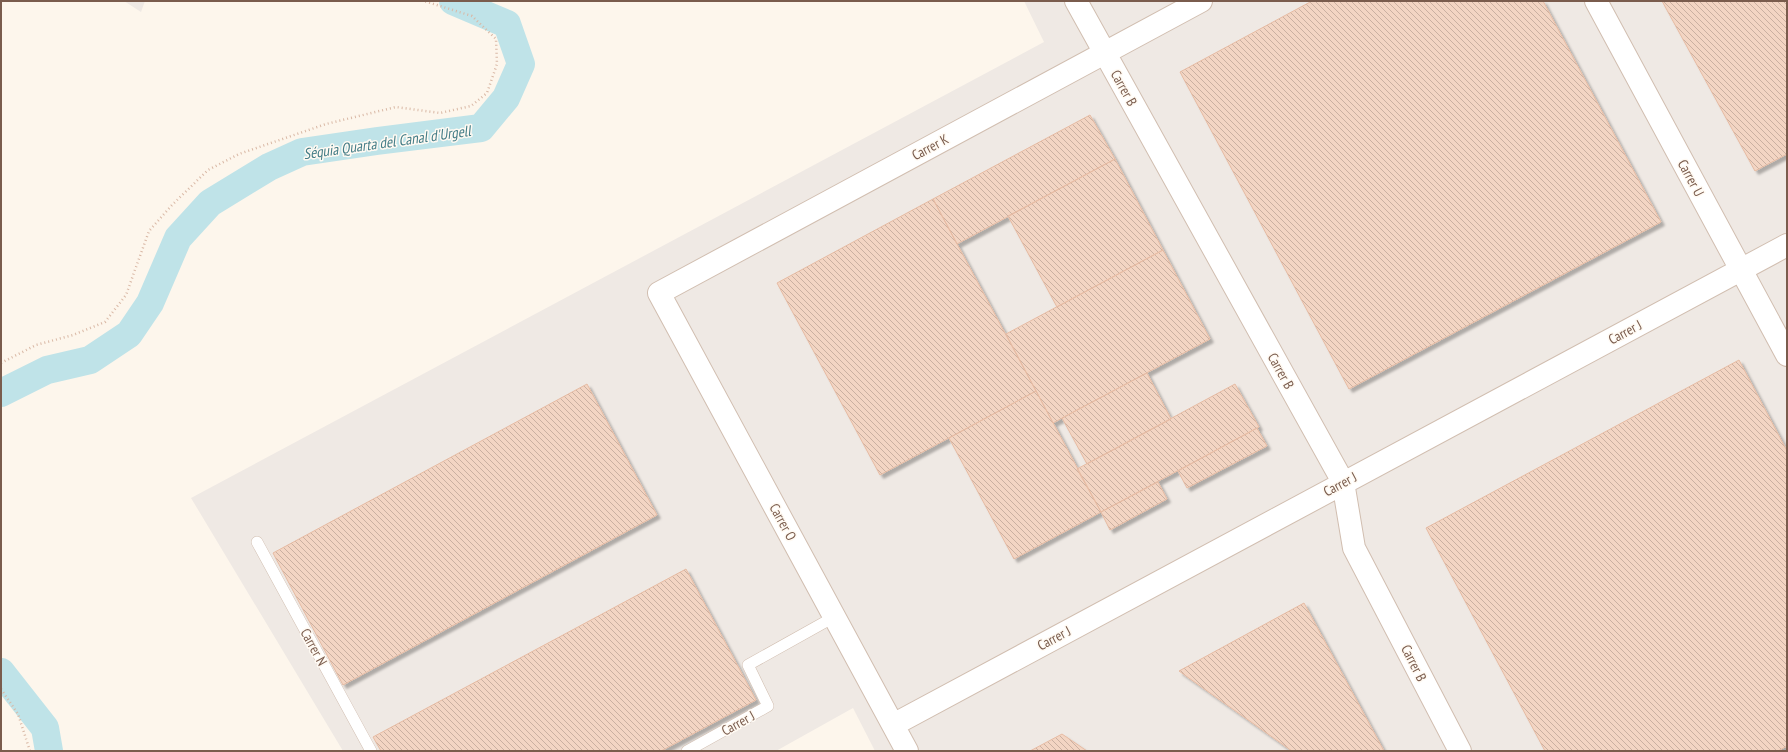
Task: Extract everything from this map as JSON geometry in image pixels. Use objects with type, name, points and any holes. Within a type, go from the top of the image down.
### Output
[{"type":"street","name":"Carrer B","points":[[1076,1],[1343,482],[1354,548],[1460,751]]},
{"type":"street","name":"Carrer K","points":[[659,293],[1200,1]]},
{"type":"street","name":"Carrer U","points":[[1596,1],[1787,355]]},
{"type":"street","name":"Carrer J","points":[[893,725],[1343,482],[1787,245]]},
{"type":"street","name":"Carrer O","points":[[659,293],[907,751]]},
{"type":"lane","name":"Carrer N","points":[[257,542],[371,751]]},
{"type":"lane","name":"Carrer J","points":[[687,751],[768,706],[748,665],[834,617]]},
{"type":"path","points":[[1,363],[36,344],[74,335],[104,322],[126,295],[149,231],[172,205],[208,170],[240,154],[326,124],[396,107],[440,113],[470,106],[487,93],[497,64],[496,39],[472,16],[424,1]]},
{"type":"path","points":[[1,689],[18,714],[30,751]]},
{"type":"shaded area","points":[[124,1],[145,1],[141,12]]},
{"type":"shaded area","points":[[1024,1],[1787,1],[1787,751],[875,751],[853,708],[776,751],[343,751],[191,498],[1044,42]]},
{"type":"building","points":[[1312,1],[1543,1],[1661,222],[1349,389],[1180,72]]},
{"type":"building","points":[[1662,1],[1787,1],[1787,154],[1755,171]]},
{"type":"building","points":[[1090,115],[1115,159],[957,244],[933,199]]},
{"type":"building","points":[[1115,159],[1163,250],[1057,307],[1008,216]]},
{"type":"building","points":[[933,199],[1036,391],[880,475],[777,283]]},
{"type":"building","points":[[1163,250],[1210,339],[1053,423],[1006,334]]},
{"type":"building","points":[[1739,360],[1787,451],[1787,746],[1778,751],[1545,751],[1426,528]]},
{"type":"building","points":[[1147,373],[1171,419],[1087,464],[1062,418]]},
{"type":"building","points":[[587,384],[657,515],[343,685],[273,553]]},
{"type":"building","points":[[1235,384],[1259,427],[1101,512],[1077,469]]},
{"type":"building","points":[[1036,391],[1101,512],[1014,559],[949,438]]},
{"type":"building","points":[[1257,428],[1267,446],[1187,488],[1178,471]]},
{"type":"building","points":[[1158,482],[1167,499],[1110,530],[1101,512]]},
{"type":"building","points":[[686,569],[756,700],[661,751],[381,751],[373,737]]},
{"type":"building","points":[[1304,603],[1384,751],[1292,751],[1179,671]]},
{"type":"building","points":[[1062,734],[1087,751],[1030,751]]},
{"type":"waterway","name":"Séquia Quarta del Canal d'Urgell","points":[[1,393],[47,370],[90,360],[129,334],[150,303],[178,238],[210,203],[269,167],[302,152],[481,128],[506,98],[521,64],[507,24],[453,1]]},
{"type":"waterway","name":"Séquia Quarta del Canal d'Urgell","points":[[1,672],[45,728],[49,751]]}]
